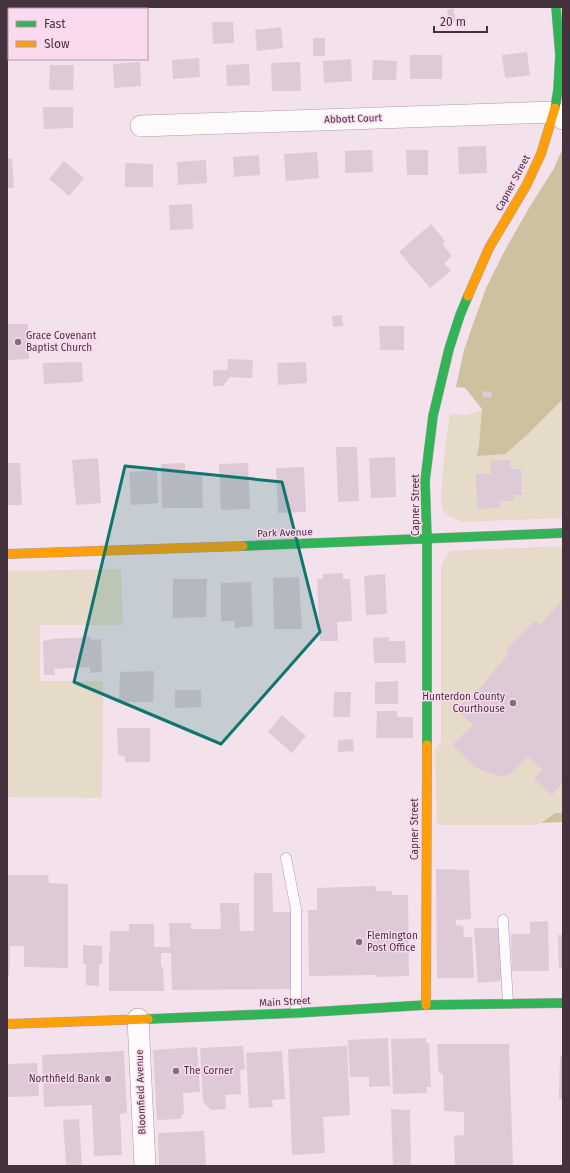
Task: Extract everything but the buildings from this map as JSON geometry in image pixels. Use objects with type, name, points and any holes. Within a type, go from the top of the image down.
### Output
[{"type":"street","name":"Capner Street","points":[[426,1005],[427,539],[425,481],[433,416],[449,349],[460,316],[489,248],[526,186],[558,116],[560,55],[556,7]]},
{"type":"street","name":"Abbott Court","points":[[141,126],[558,116]]},
{"type":"street","name":"Park Avenue","points":[[7,554],[563,533]]},
{"type":"street","name":"Main Street","points":[[7,1024],[426,1005],[563,1003]]},
{"type":"street","name":"Bloomfield Avenue","points":[[138,1019],[145,1166]]},
{"type":"lane","points":[[286,858],[296,909],[296,1012]]},
{"type":"lane","points":[[503,920],[508,1003]]},
{"type":"highlighted area","points":[[125,466],[282,482],[320,632],[221,744],[74,682]]},
{"type":"shaded area","points":[[563,148],[563,399],[527,435],[505,454],[477,456],[482,409],[465,388],[456,387],[464,350],[486,288],[505,250],[553,170]]},
{"type":"shaded area","points":[[563,390],[563,518],[462,522],[445,514],[442,508],[441,494],[450,414],[465,415]]},
{"type":"shaded area","points":[[563,546],[563,813],[555,813],[537,825],[437,825],[435,750],[441,742],[441,566],[446,556],[451,551]]},
{"type":"shaded area","points":[[121,569],[123,625],[40,625],[40,681],[103,681],[102,798],[7,797],[7,571]]},
{"type":"shaded area","points":[[555,813],[563,813],[563,822],[541,823]]},
{"type":"traffic: fast","points":[[555,108],[558,90],[560,55],[556,7]]},
{"type":"traffic: fast","points":[[427,745],[427,539],[425,481],[433,416],[449,349],[468,296]]},
{"type":"traffic: fast","points":[[243,546],[563,533]]},
{"type":"traffic: fast","points":[[148,1019],[296,1013],[426,1005],[563,1003]]},
{"type":"traffic: slow","points":[[468,296],[489,248],[526,186],[541,154],[555,108]]},
{"type":"traffic: slow","points":[[7,554],[243,546]]},
{"type":"traffic: slow","points":[[426,1005],[427,745]]},
{"type":"traffic: slow","points":[[7,1024],[148,1019]]},
{"type":"place","name":"Grace Covenant Baptist Church","points":[[18,342]]},
{"type":"place","name":"Hunterdon County Courthouse","points":[[513,703]]},
{"type":"place","name":"Flemington Post Office","points":[[359,942]]},
{"type":"place","name":"The Corner","points":[[176,1071]]},
{"type":"place","name":"Northfield Bank","points":[[108,1079]]}]
